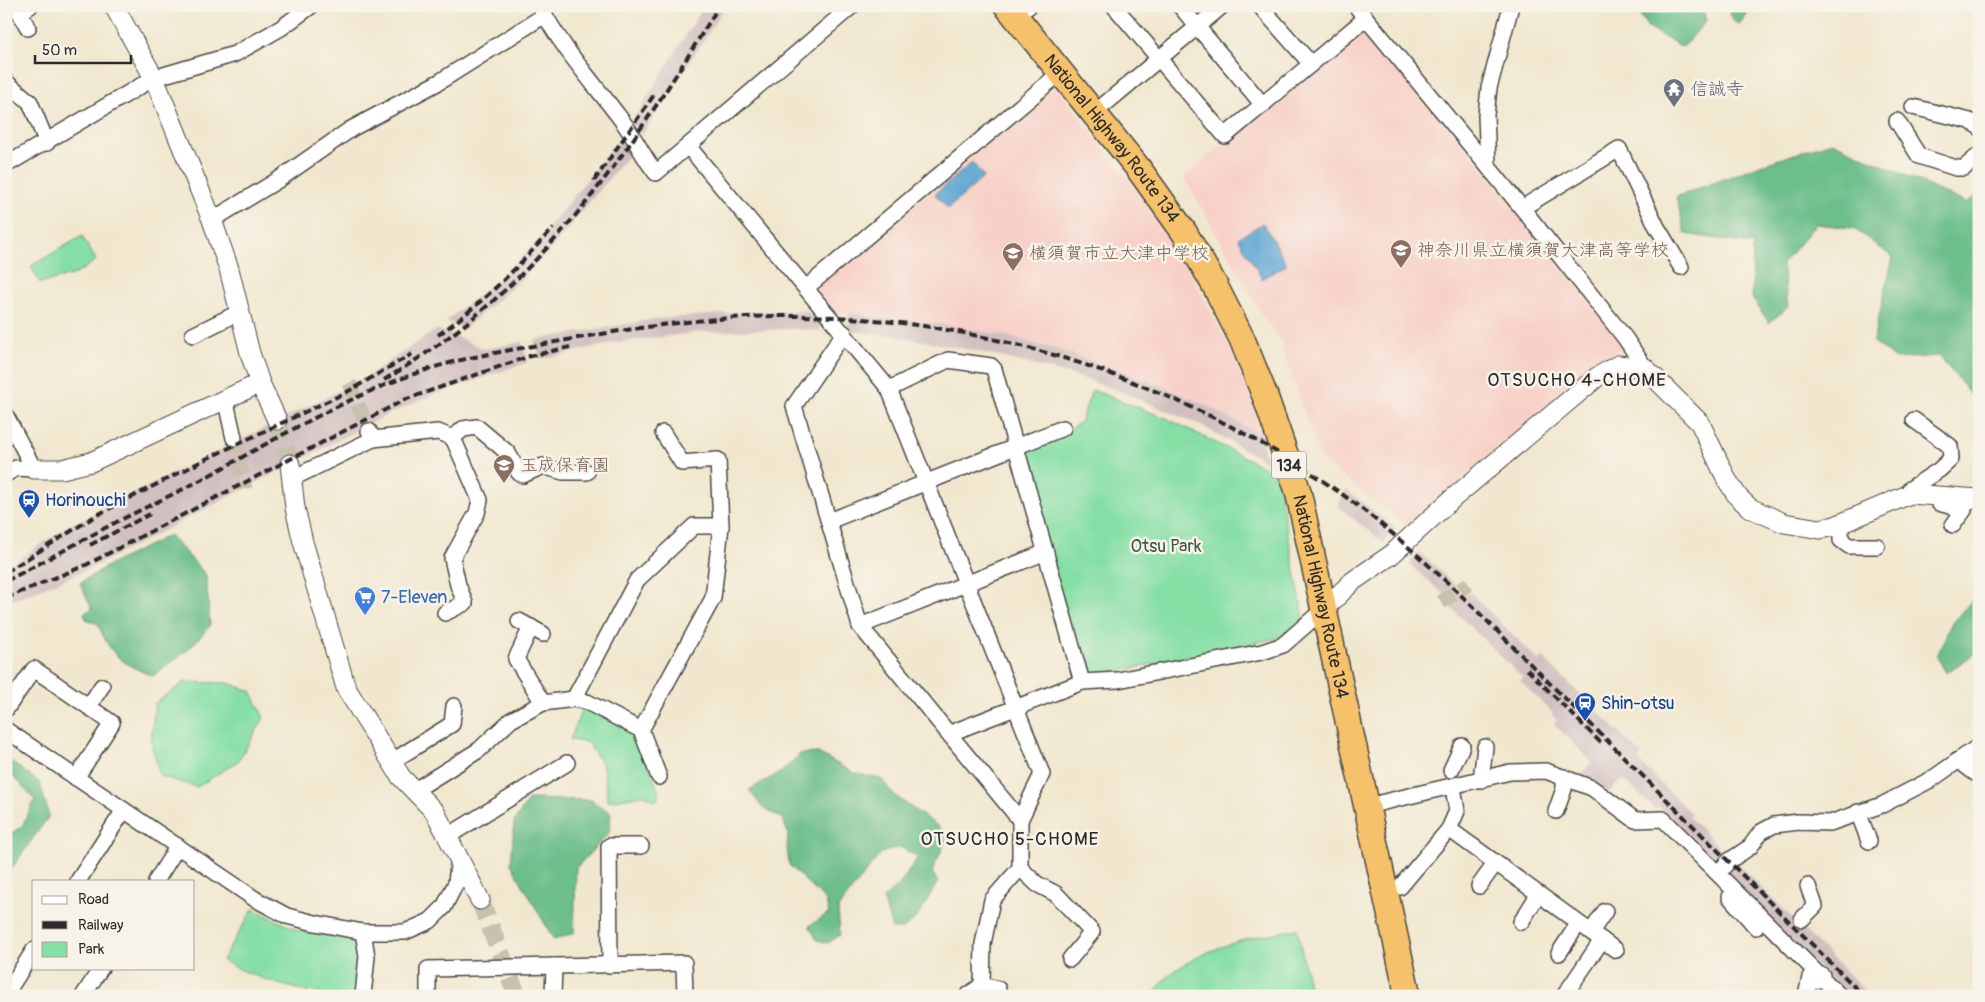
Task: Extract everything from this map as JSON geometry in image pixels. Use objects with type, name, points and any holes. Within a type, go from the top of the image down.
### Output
[{"type":"highway","name":"National Highway Route 134","points":[[1022,7],[1061,72],[1138,168],[1184,232],[1214,284],[1242,339],[1265,396],[1298,492],[1380,803],[1424,996]]},
{"type":"highway","name":"National Highway Route 134","points":[[1022,7],[1105,104],[1148,158],[1194,225],[1226,277],[1255,334],[1279,392],[1312,488],[1329,604],[1408,996]]},
{"type":"street","points":[[28,28],[20,13],[30,6]]},
{"type":"street","points":[[114,6],[154,78],[212,220],[229,269],[244,331],[260,383],[277,420]]},
{"type":"street","points":[[6,165],[47,143],[154,78],[235,54],[273,33],[311,6]]},
{"type":"street","points":[[212,220],[278,180],[351,129],[439,82],[542,10],[570,57],[624,124],[644,158],[656,173],[852,6]]},
{"type":"street","points":[[1114,6],[1158,60],[1225,136],[1366,18]]},
{"type":"street","points":[[1180,6],[1263,105]]},
{"type":"street","points":[[1105,104],[1222,6]]},
{"type":"street","points":[[1260,6],[1310,64]]},
{"type":"street","points":[[1356,6],[1522,208],[1625,338],[1645,368],[1700,423],[1731,488],[1750,508],[1784,523],[1820,528],[1835,526],[1910,494],[1979,499]]},
{"type":"street","points":[[1488,166],[1486,115],[1489,88],[1511,6]]},
{"type":"street","points":[[806,288],[1061,72]]},
{"type":"street","points":[[6,82],[30,102],[47,143]]},
{"type":"street","points":[[1913,107],[1970,121],[1979,127]]},
{"type":"street","points":[[1897,121],[1919,156],[1956,168],[1964,168],[1979,155]]},
{"type":"street","points":[[688,146],[889,389],[1018,708],[1042,774],[1020,820],[1020,868],[992,900],[983,944],[982,985]]},
{"type":"street","points":[[1522,208],[1619,149],[1657,226],[1681,267]]},
{"type":"street","points":[[193,335],[240,312]]},
{"type":"street","points":[[844,333],[794,406],[860,626],[1020,820]]},
{"type":"street","points":[[889,389],[948,360],[991,366],[998,378],[1082,682]]},
{"type":"street","points":[[948,734],[1082,682],[1118,680],[1262,652],[1283,645],[1353,581],[1397,550],[1452,499],[1597,378],[1618,365],[1645,368]]},
{"type":"street","points":[[6,474],[16,468],[62,469],[91,462],[115,453],[225,398],[260,383]]},
{"type":"street","points":[[225,398],[234,438]]},
{"type":"street","points":[[6,416],[34,469]]},
{"type":"street","points":[[1910,494],[1910,489],[1938,470],[1951,458],[1950,446],[1914,420]]},
{"type":"street","points":[[453,438],[463,428],[477,427],[508,453],[523,475],[544,466],[563,472],[587,472]]},
{"type":"street","points":[[829,521],[1063,428]]},
{"type":"street","points":[[445,613],[465,603],[452,558],[477,513],[480,500],[453,438],[438,432],[371,435],[291,472],[304,542],[346,688],[391,762],[402,777],[435,812],[480,900]]},
{"type":"street","points":[[641,730],[712,598],[722,526],[718,460],[682,463],[663,433]]},
{"type":"street","points":[[1938,496],[1939,503],[1964,510],[1953,525]]},
{"type":"street","points":[[1842,522],[1841,540],[1848,546],[1877,546]]},
{"type":"street","points":[[574,699],[637,580],[694,526],[722,526]]},
{"type":"street","points":[[860,626],[966,582],[1046,552]]},
{"type":"street","points":[[531,627],[516,659],[543,703]]},
{"type":"street","points":[[6,708],[34,670],[112,723],[76,778]]},
{"type":"street","points":[[89,706],[102,686]]},
{"type":"street","points":[[415,790],[479,750],[511,720],[543,703],[574,699],[587,702],[641,730],[659,777]]},
{"type":"street","points":[[391,762],[452,724],[454,706]]},
{"type":"street","points":[[6,730],[255,899],[287,916],[363,932],[405,932],[430,921],[444,907],[456,883],[459,856]]},
{"type":"street","points":[[1451,770],[1462,746]]},
{"type":"street","points":[[1756,927],[1714,878],[1716,872],[1750,847],[1760,832],[1774,825],[1798,822],[1830,823],[1882,805],[1932,779],[1979,746]]},
{"type":"street","points":[[1481,780],[1485,747]]},
{"type":"street","points":[[1958,760],[1975,773]]},
{"type":"street","points":[[448,836],[567,763]]},
{"type":"street","points":[[1380,803],[1510,772],[1546,771],[1564,776],[1592,788],[1635,820],[1662,819],[1822,975],[1840,996]]},
{"type":"street","points":[[1556,811],[1564,789],[1564,776]]},
{"type":"street","points":[[1400,886],[1449,829],[1457,811],[1453,787]]},
{"type":"street","points":[[79,880],[124,810]]},
{"type":"street","points":[[1858,812],[1869,841]]},
{"type":"street","points":[[1449,829],[1616,950]]},
{"type":"street","points":[[157,880],[178,846]]},
{"type":"street","points":[[610,965],[609,846],[641,846]]},
{"type":"street","points":[[1479,886],[1495,864]]},
{"type":"street","points":[[1020,868],[1037,884],[1056,894],[1092,932],[1070,959]]},
{"type":"street","points":[[1802,919],[1815,906],[1808,886]]},
{"type":"street","points":[[1520,922],[1538,895]]},
{"type":"street","points":[[1564,996],[1590,932],[1605,911]]},
{"type":"street","points":[[363,932],[366,956],[363,996]]},
{"type":"street","points":[[1559,953],[1590,932]]},
{"type":"street","points":[[6,994],[32,953]]},
{"type":"street","points":[[428,996],[428,969],[684,963],[685,996]]},
{"type":"street","points":[[553,996],[554,966]]},
{"type":"street","points":[[83,996],[100,970]]},
{"type":"street","points":[[1806,996],[1810,977],[1816,981],[1822,975]]},
{"type":"street","points":[[982,985],[998,989]]},
{"type":"street","points":[[967,996],[982,985]]},
{"type":"shaded area","points":[[704,6],[726,6],[642,135],[631,123]]},
{"type":"shaded area","name":"神奈川県立横須賀大津高等学校","points":[[1365,26],[1623,338],[1622,348],[1406,525],[1321,460],[1283,350],[1284,344],[1266,321],[1184,177]]},
{"type":"shaded area","name":"横須賀市立大津中学校","points":[[1055,85],[1125,176],[1128,176],[1183,258],[1236,360],[1264,437],[1205,405],[1158,385],[1079,356],[1007,336],[941,324],[833,312],[817,292],[819,286]]},
{"type":"shaded area","points":[[620,139],[631,152],[550,250],[513,287],[464,329],[446,321],[502,276],[539,239]]},
{"type":"shaded area","points":[[808,311],[819,324],[820,331],[794,329],[700,332],[613,343],[541,359],[534,340],[654,319],[747,312]]},
{"type":"shaded area","points":[[849,314],[941,324],[1007,336],[1079,356],[1158,385],[1205,405],[1261,435],[1267,462],[1200,425],[1120,391],[1073,375],[977,351],[890,335],[848,331]]},
{"type":"shaded area","points":[[437,329],[485,349],[522,342],[528,362],[432,395],[389,414],[89,569],[6,603],[6,567],[67,527],[366,377]]},
{"type":"shaded area","points":[[1346,490],[1396,528],[1384,543],[1339,507]]},
{"type":"shaded area","points":[[1419,552],[1466,595],[1471,593],[1539,661],[1543,658],[1642,755],[1638,760],[1691,814],[1689,817],[1729,857],[1718,865],[1658,807],[1655,810],[1623,779],[1608,793],[1598,783],[1594,787],[1581,774],[1592,762],[1554,724],[1557,720],[1552,715],[1553,713],[1520,681],[1523,678],[1445,602],[1448,598],[1409,564]]},
{"type":"shaded area","points":[[1735,862],[1870,996],[1847,996],[1724,874]]},
{"type":"green space","points":[[1634,6],[1702,6],[1706,21],[1683,47],[1649,29]]},
{"type":"green space","points":[[1729,6],[1751,6],[1739,25],[1731,19]]},
{"type":"green space","points":[[1832,142],[1966,203],[1979,195],[1979,404],[1939,356],[1895,359],[1873,341],[1893,257],[1853,228],[1816,224],[1782,264],[1788,307],[1769,323],[1752,298],[1753,244],[1685,234],[1676,197],[1761,165]]},
{"type":"green space","points":[[82,236],[96,260],[76,274],[40,283],[31,266]]},
{"type":"green space","name":"Otsu Park","points":[[1092,390],[1166,418],[1276,473],[1304,619],[1278,638],[1082,679],[1024,453],[1080,423]]},
{"type":"green space","points":[[170,535],[206,575],[210,626],[188,650],[153,676],[133,667],[118,657],[107,644],[98,624],[86,619],[84,613],[92,609],[80,583],[107,566]]},
{"type":"green space","points":[[1979,582],[1979,651],[1946,673],[1937,656],[1951,624],[1974,598]]},
{"type":"green space","points":[[185,682],[228,683],[251,691],[264,718],[238,761],[197,787],[160,776],[151,742],[155,703]]},
{"type":"green space","points":[[583,707],[638,735],[660,796],[656,800],[644,795],[608,801],[603,766],[587,742],[570,740]]},
{"type":"green space","points":[[818,753],[854,773],[881,779],[894,795],[939,827],[946,840],[932,872],[938,882],[917,917],[904,929],[892,929],[883,898],[900,884],[918,857],[900,847],[881,853],[838,908],[840,935],[828,943],[817,940],[809,926],[829,913],[825,900],[789,865],[788,834],[783,819],[762,807],[749,790],[781,772],[800,754]]},
{"type":"green space","points":[[6,758],[40,783],[49,816],[6,879],[6,837],[22,826],[35,800],[6,769]]},
{"type":"green space","points":[[529,799],[591,800],[611,813],[609,833],[576,868],[574,933],[554,940],[511,864],[514,822]]},
{"type":"green space","points":[[253,909],[297,930],[358,941],[357,996],[322,993],[287,986],[253,975],[222,960]]},
{"type":"green space","points":[[1297,929],[1311,996],[1151,996],[1172,973],[1201,955],[1247,939]]},
{"type":"water","points":[[972,162],[984,177],[948,209],[935,194]]},
{"type":"water","points":[[1263,223],[1287,265],[1262,279],[1238,238]]},
{"type":"tunnel","points":[[349,383],[369,431]]},
{"type":"tunnel","points":[[277,420],[290,464]]},
{"type":"tunnel","points":[[234,438],[245,489]]},
{"type":"tunnel","points":[[1441,602],[1469,584]]},
{"type":"tunnel","points":[[480,900],[517,996]]},
{"type":"railway","points":[[384,380],[463,326],[511,284],[546,249],[579,211],[638,132],[719,6]]},
{"type":"railway","points":[[594,181],[654,95]]},
{"type":"railway","points":[[438,335],[498,285],[553,228]]},
{"type":"railway","points":[[6,581],[105,528],[205,478],[342,404],[437,366],[507,351],[649,327],[769,316],[871,320],[942,329],[1013,344],[1082,364],[1150,389],[1216,419],[1279,453],[1356,504],[1467,601],[1864,996]]},
{"type":"railway","points":[[6,598],[86,565],[404,400],[530,356],[570,347]]},
{"type":"railway","points":[[6,572],[97,515],[208,458],[347,392],[412,354]]},
{"type":"railway","points":[[90,545],[150,514]]},
{"type":"railway","points":[[1527,669],[1601,743]]},
{"type":"place","name":"信誠寺","points":[[1674,108]]},
{"type":"place","name":"神奈川県立横須賀大津高等学校","points":[[1401,269]]},
{"type":"place","name":"横須賀市立大津中学校","points":[[1013,272]]},
{"type":"place","name":"玉成保育園","points":[[504,484]]},
{"type":"place","name":"Horinouchi","points":[[29,519]]},
{"type":"place","name":"7-Eleven","points":[[365,616]]},
{"type":"place","name":"Shin-otsu","points":[[1585,722]]},
{"type":"district","name":"OTSUCHO 4-CHOME","points":[[1577,379]]},
{"type":"district","name":"OTSUCHO 5-CHOME","points":[[1010,838]]}]
